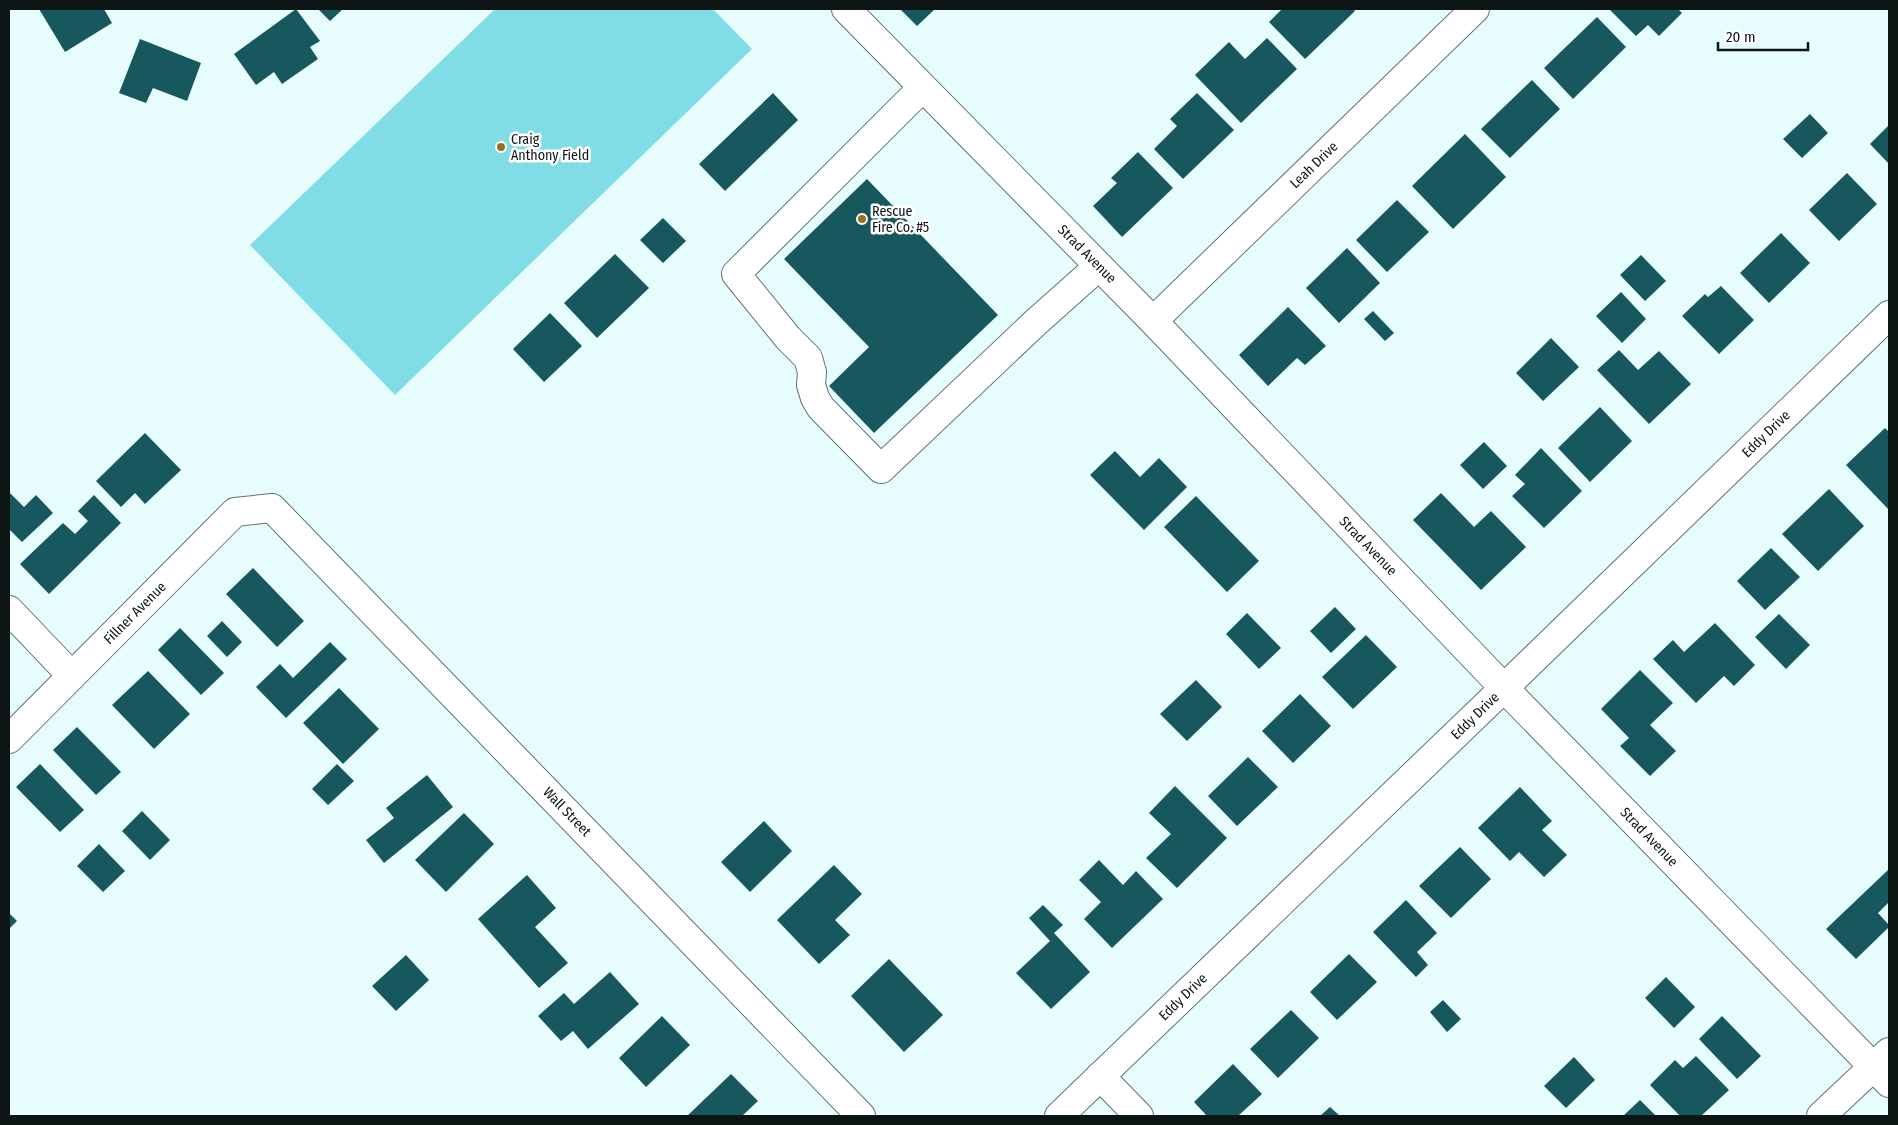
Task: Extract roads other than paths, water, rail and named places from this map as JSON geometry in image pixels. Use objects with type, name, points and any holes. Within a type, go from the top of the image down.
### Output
[{"type":"street","name":"Strad Avenue","points":[[846,9],[1153,321],[1504,688],[1884,1067]]},
{"type":"street","name":"Leah Drive","points":[[1153,321],[1475,9]]},
{"type":"street","points":[[923,87],[736,274],[788,338],[808,358],[812,372],[811,385],[815,398],[830,417],[882,469],[1035,323],[1099,266]]},
{"type":"street","name":"Eddy Drive","points":[[1059,1116],[1889,315]]},
{"type":"street","name":"Fillner Avenue","points":[[9,739],[235,512],[272,508]]},
{"type":"street","name":"Wall Street","points":[[272,508],[861,1116]]},
{"type":"street","points":[[9,610],[72,676]]},
{"type":"street","points":[[1821,1116],[1884,1067]]},
{"type":"street","points":[[1100,1076],[1139,1116]]},
{"type":"place","name":"Craig Anthony Field","points":[[501,147]]},
{"type":"place","name":"Rescue Fire Co. #5","points":[[862,219]]}]
